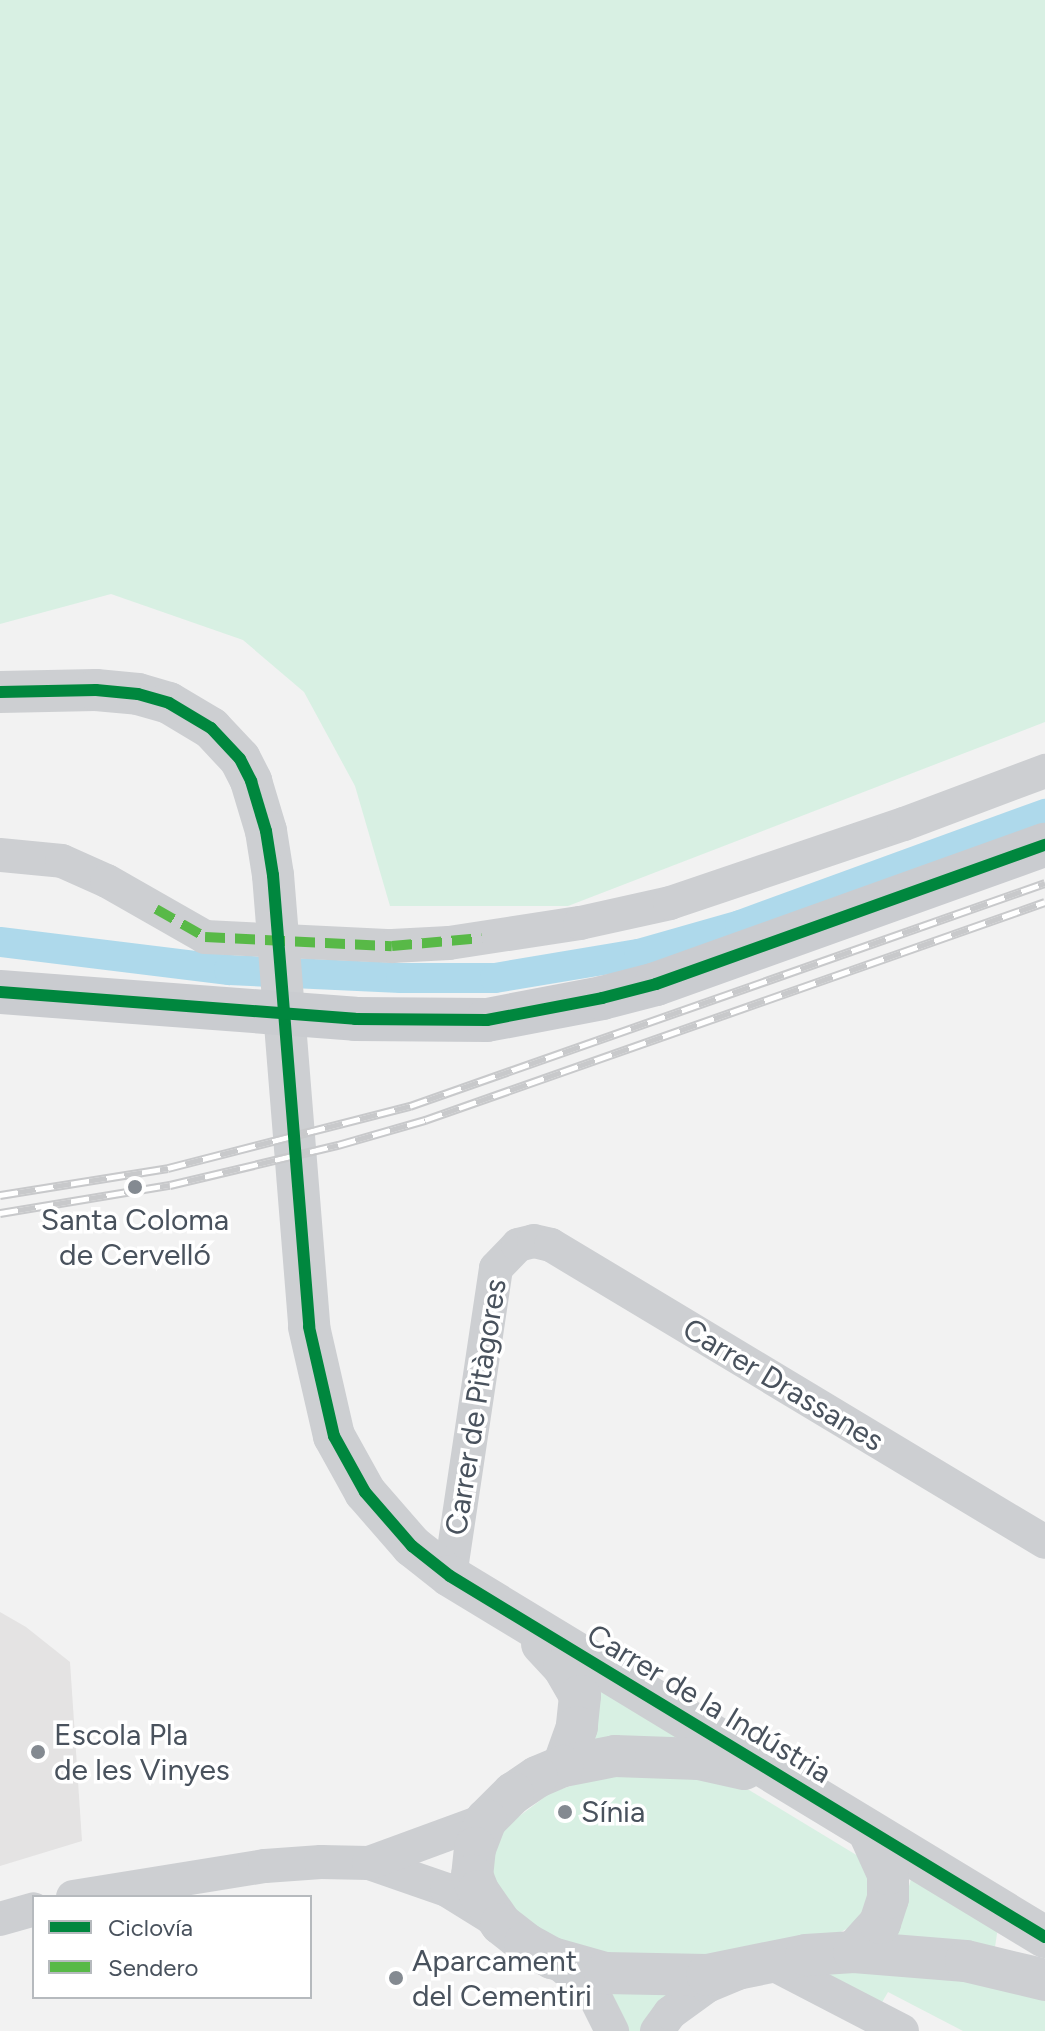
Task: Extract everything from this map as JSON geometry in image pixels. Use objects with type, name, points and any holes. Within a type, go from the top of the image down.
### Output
[{"type":"main road","points":[[1,993],[355,1019],[455,1022],[509,1017],[656,984],[1045,845]]},
{"type":"street","points":[[0,692],[53,689],[138,694],[193,716],[226,743],[251,781],[263,817],[273,875],[309,1327],[334,1436],[365,1492],[412,1546],[450,1576],[522,1623],[564,1668],[580,1696],[577,1727],[563,1766]]},
{"type":"street","points":[[0,855],[62,861],[107,881],[205,937],[392,946],[449,943],[580,923],[670,903],[904,824],[1045,771]]},
{"type":"street","name":"Carrer Drassanes","points":[[518,1245],[534,1241],[551,1245],[1045,1542]]},
{"type":"street","name":"Carrer de Pitàgores","points":[[450,1576],[491,1291],[496,1268],[518,1245]]},
{"type":"street","name":"Carrer de la Indústria","points":[[522,1623],[1045,1937]]},
{"type":"street","points":[[501,1924],[478,1891],[472,1875],[475,1848],[486,1820],[513,1793],[563,1766],[615,1756],[655,1755],[699,1759],[776,1777]]},
{"type":"street","points":[[369,1863],[486,1820]]},
{"type":"street","points":[[854,1952],[880,1923],[888,1898],[888,1874],[868,1830]]},
{"type":"street","points":[[85,1895],[265,1866],[369,1863],[447,1890],[552,1958],[592,1991],[612,2031]]},
{"type":"street","points":[[0,1919],[32,1910]]},
{"type":"street","points":[[552,1958],[605,1973],[647,1977],[707,1975],[767,1961],[854,1952],[966,1961],[1045,1980]]},
{"type":"street","points":[[657,2031],[670,2013],[707,1986],[767,1961]]},
{"type":"street","points":[[767,1961],[902,2031]]},
{"type":"shaded area","name":"Escola Pla de les Vinyes","points":[[0,1612],[26,1627],[70,1662],[82,1841],[0,1866]]},
{"type":"green space","points":[[0,0],[1045,0],[1045,722],[568,906],[390,906],[355,786],[304,692],[243,640],[111,594],[0,624]]},
{"type":"green space","points":[[597,1688],[680,1732],[674,1739],[593,1742]]},
{"type":"green space","points":[[605,1774],[719,1777],[749,1790],[863,1859],[874,1894],[852,1926],[839,1933],[692,1957],[597,1955],[538,1931],[503,1899],[490,1865],[501,1830],[550,1793]]},
{"type":"green space","points":[[911,1879],[998,1927],[995,1947],[895,1937]]},
{"type":"green space","points":[[902,1970],[1045,1995],[1045,2031],[963,2031],[888,1992],[877,2011],[815,1973]]},
{"type":"green space","points":[[608,1991],[671,1995],[645,2031],[626,2031]]},
{"type":"waterway","points":[[0,942],[229,970],[401,978],[495,978],[639,954],[740,925],[1045,814]]},
{"type":"railway","points":[[0,1195],[168,1168],[410,1106],[1045,883]]},
{"type":"railway","points":[[0,1213],[170,1185],[338,1145],[425,1120],[1045,902]]},
{"type":"marked path","points":[[156,909],[205,937],[392,946],[482,938]]},
{"type":"cycle path","points":[[0,692],[96,690],[138,694],[169,703],[211,728],[240,759],[251,781],[266,831],[273,875],[309,1327],[334,1436],[365,1492],[412,1546],[450,1576],[1045,1937]]},
{"type":"cycle path","points":[[0,992],[355,1019],[487,1020],[602,998],[656,984],[1045,845]]},
{"type":"place","name":"Santa Coloma de Cervelló","points":[[135,1187]]},
{"type":"place","name":"Escola Pla de les Vinyes","points":[[38,1752]]},
{"type":"place","name":"Sínia","points":[[565,1812]]},
{"type":"place","name":"Aparcament del Cementiri","points":[[396,1978]]}]
